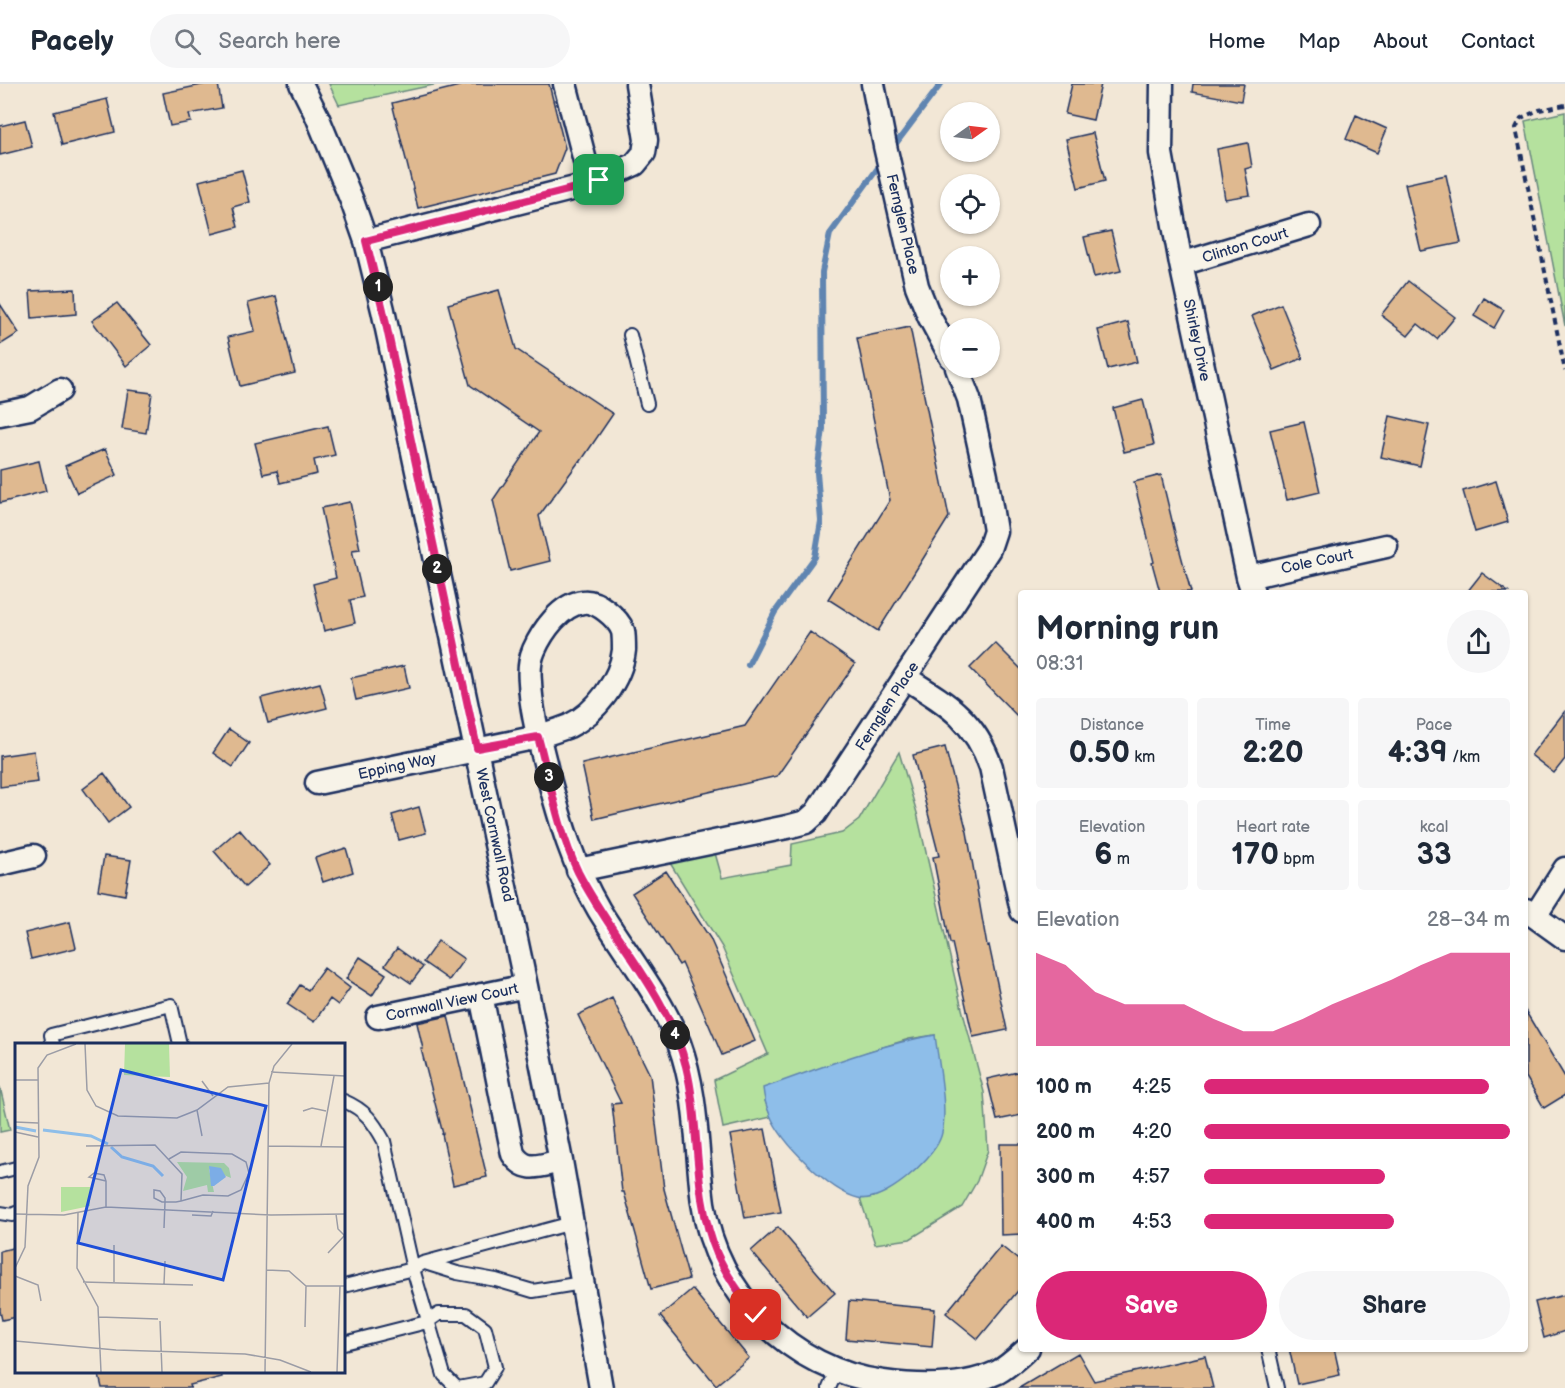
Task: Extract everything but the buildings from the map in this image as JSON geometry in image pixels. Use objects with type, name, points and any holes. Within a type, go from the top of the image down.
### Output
[{"type":"street","name":"West Cornwall Road","points":[[301,84],[317,117],[366,241],[383,310],[526,986],[561,1161],[601,1388]]},
{"type":"street","points":[[565,84],[591,184]]},
{"type":"street","points":[[366,241],[591,184],[635,164],[645,153],[646,140],[637,84]]},
{"type":"street","name":"Fernglen Place","points":[[873,84],[917,286],[940,336]]},
{"type":"street","name":"Shirley Drive","points":[[1162,84],[1161,153],[1181,264],[1250,585]]},
{"type":"street","name":"Clinton Court","points":[[1181,264],[1309,225]]},
{"type":"street","name":"Fernglen Place","points":[[578,870],[806,822],[816,813],[989,549],[995,531],[986,476],[962,378]]},
{"type":"street","points":[[0,414],[30,408],[60,390]]},
{"type":"street","name":"Cole Court","points":[[1250,585],[1386,546]]},
{"type":"street","points":[[538,737],[571,725],[599,703],[621,669],[624,648],[623,631],[612,616],[597,604],[583,601],[569,607],[546,629],[532,653],[530,679],[538,737],[561,823],[578,870],[600,910],[663,1011],[678,1042],[690,1088],[703,1206],[717,1253],[736,1289],[770,1329],[833,1379],[854,1377],[888,1383],[956,1384],[999,1372],[1023,1352]]},
{"type":"street","points":[[906,678],[955,710],[977,736],[985,750],[991,767],[1018,892]]},
{"type":"street","name":"Epping Way","points":[[317,783],[538,737]]},
{"type":"street","points":[[0,864],[34,856]]},
{"type":"street","points":[[1565,869],[1530,913],[1565,938]]},
{"type":"street","name":"Cornwall View Court","points":[[378,1017],[526,986]]},
{"type":"street","points":[[481,995],[513,1154],[519,1163],[527,1167],[561,1161]]},
{"type":"lane","points":[[630,335],[647,404]]},
{"type":"lane","points":[[53,1043],[51,1035],[171,1005],[180,1043]]},
{"type":"lane","points":[[345,1101],[358,1107],[373,1122],[384,1141],[418,1266],[427,1322],[444,1375],[458,1388],[485,1383],[495,1367],[485,1328],[466,1314],[439,1314],[427,1322],[345,1343]]},
{"type":"lane","points":[[0,1172],[15,1168]]},
{"type":"lane","points":[[0,1213],[15,1214]]},
{"type":"lane","points":[[345,1286],[572,1222]]},
{"type":"lane","points":[[418,1266],[496,1280],[533,1291],[582,1283]]},
{"type":"lane","points":[[1269,1352],[1277,1388]]},
{"type":"path","points":[[1565,105],[1539,110],[1521,118],[1516,128],[1565,371]]},
{"type":"green space","points":[[329,84],[438,84],[339,105]]},
{"type":"green space","points":[[1565,112],[1565,326],[1525,121]]},
{"type":"green space","points":[[899,752],[917,813],[961,1005],[984,1092],[988,1150],[977,1181],[962,1207],[910,1239],[875,1244],[860,1198],[874,1197],[935,1035],[909,1039],[867,1052],[765,1101],[771,1117],[723,1128],[714,1080],[768,1054],[722,947],[670,863],[715,853],[722,878],[791,865],[792,844],[842,833],[859,820]]},
{"type":"green space","points":[[0,1087],[10,1130],[0,1132]]},
{"type":"water","points":[[935,1035],[944,1103],[943,1129],[940,1139],[927,1158],[893,1188],[868,1198],[846,1194],[807,1164],[784,1138],[770,1115],[763,1088],[870,1051]]},
{"type":"waterway","points":[[891,150],[941,84]]},
{"type":"waterway","points":[[748,665],[775,612],[815,557],[821,521],[817,473],[823,429],[822,272],[830,234],[883,161]]},
{"type":"route","points":[[599,180],[527,201],[366,241],[383,310],[425,516],[477,748],[538,737],[561,823],[578,870],[600,910],[644,978],[678,1042],[686,1065],[690,1088],[703,1206],[709,1229],[725,1269],[736,1289],[756,1315]]}]
